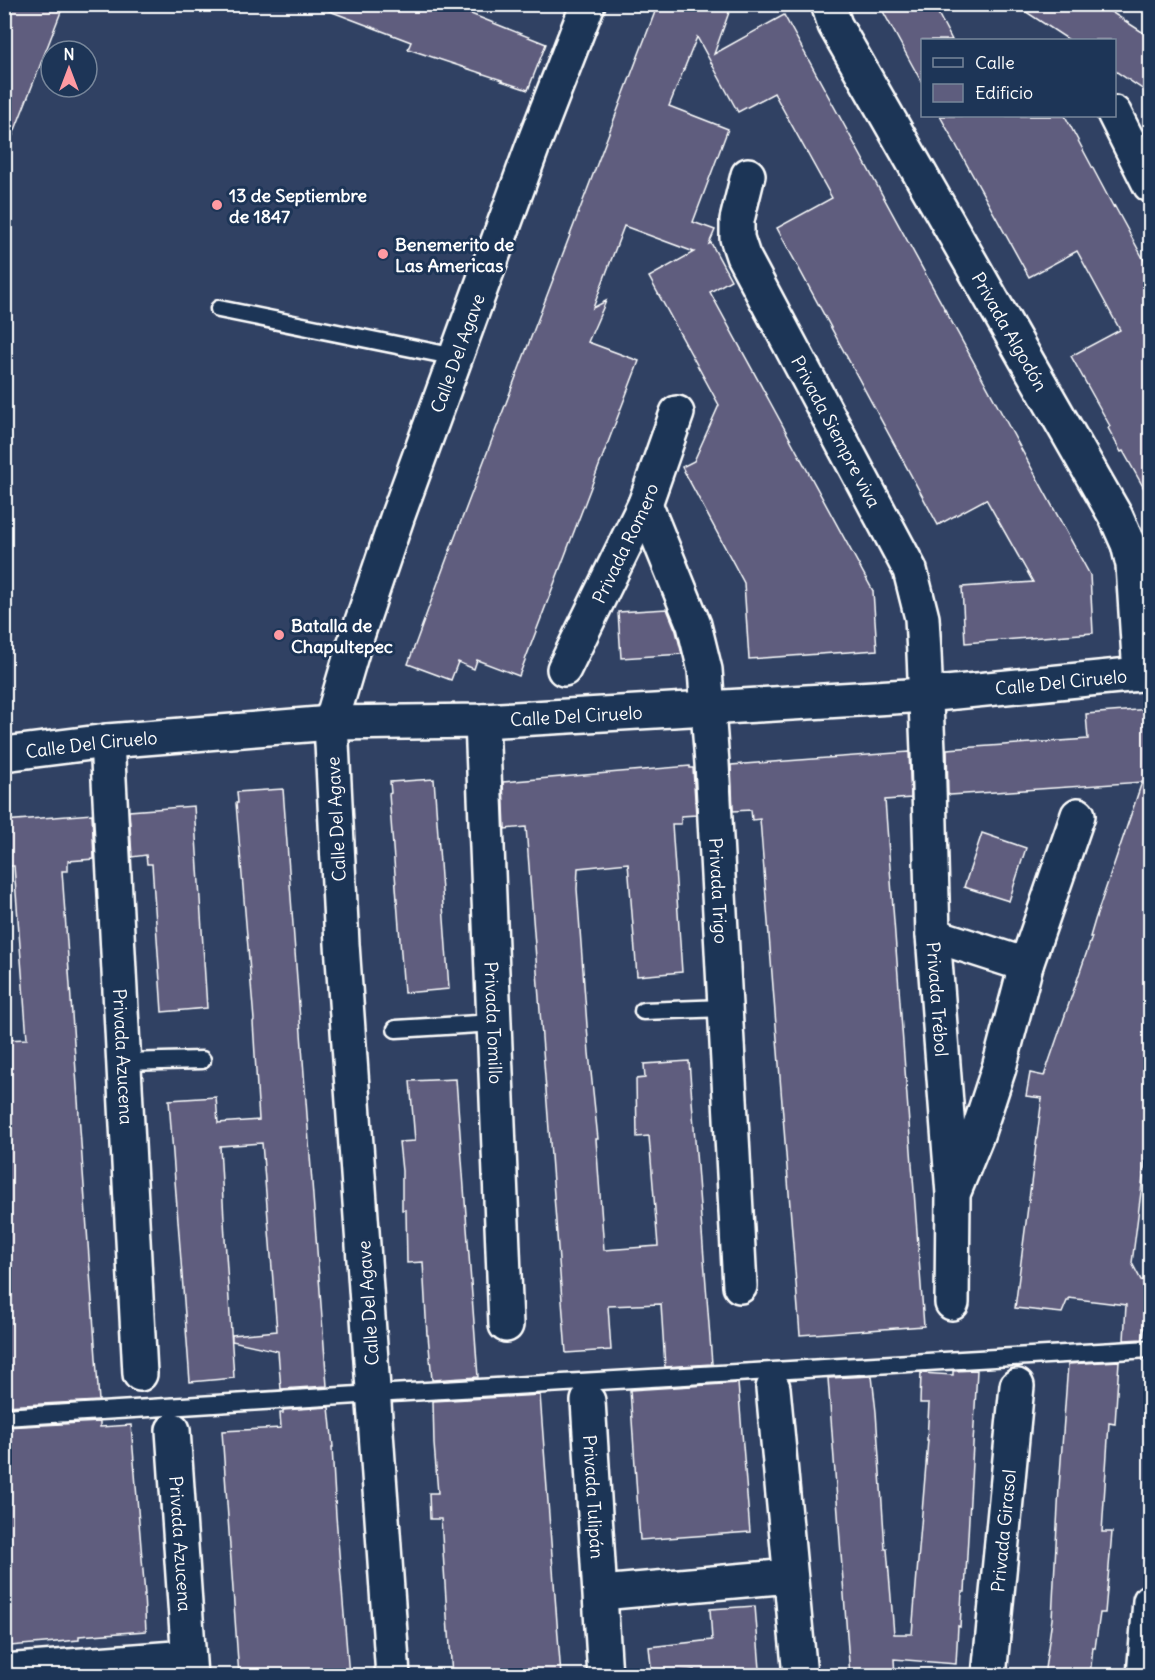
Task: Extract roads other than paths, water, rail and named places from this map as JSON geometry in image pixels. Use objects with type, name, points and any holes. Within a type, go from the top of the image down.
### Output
[{"type":"street","name":"Privada Algodón","points":[[828,4],[835,25],[1116,517],[1128,544],[1133,565],[1145,673]]},
{"type":"street","name":"Calle Del Agave","points":[[393,1676],[342,944],[331,723],[354,645],[398,515],[583,6]]},
{"type":"street","points":[[1116,117],[1150,185]]},
{"type":"street","name":"Privada Siempre viva","points":[[748,175],[737,220],[737,238],[743,256],[910,570],[922,618],[925,695]]},
{"type":"street","name":"Privada Romero","points":[[564,669],[645,504],[677,413]]},
{"type":"street","name":"Privada Trigo","points":[[645,504],[694,625],[705,670],[740,1286]]},
{"type":"street","name":"Calle Del Ciruelo","points":[[4,754],[107,741],[331,723],[482,721],[925,695],[1145,673]]},
{"type":"street","name":"Privada Trébol","points":[[925,695],[933,936],[953,1194],[952,1303]]},
{"type":"street","name":"Privada Tomillo","points":[[482,721],[506,1325]]},
{"type":"street","name":"Privada Azucena","points":[[107,741],[140,1374]]},
{"type":"street","points":[[953,1194],[977,1135],[999,1068],[1026,965],[1078,814]]},
{"type":"street","points":[[933,936],[1026,965]]},
{"type":"street","name":"Privada Girasol","points":[[989,1676],[1017,1386]]},
{"type":"street","points":[[773,1388],[800,1676]]},
{"type":"street","name":"Privada Tulipán","points":[[588,1401],[605,1676]]},
{"type":"street","name":"Privada Azucena","points":[[4,1671],[189,1666],[173,1430]]},
{"type":"street","points":[[601,1593],[790,1576]]},
{"type":"street","points":[[1144,1676],[1149,1641],[1150,1601]]},
{"type":"lane","points":[[219,309],[456,357]]},
{"type":"lane","points":[[643,1011],[725,1008]]},
{"type":"lane","points":[[396,1029],[494,1023]]},
{"type":"lane","points":[[123,1062],[202,1060]]},
{"type":"lane","points":[[4,1417],[1150,1349]]},
{"type":"place","name":"13 de Septiembre de 1847","points":[[217,205]]},
{"type":"place","name":"Benemerito de Las Americas","points":[[383,254]]},
{"type":"place","name":"Batalla de Chapultepec","points":[[279,635]]}]
